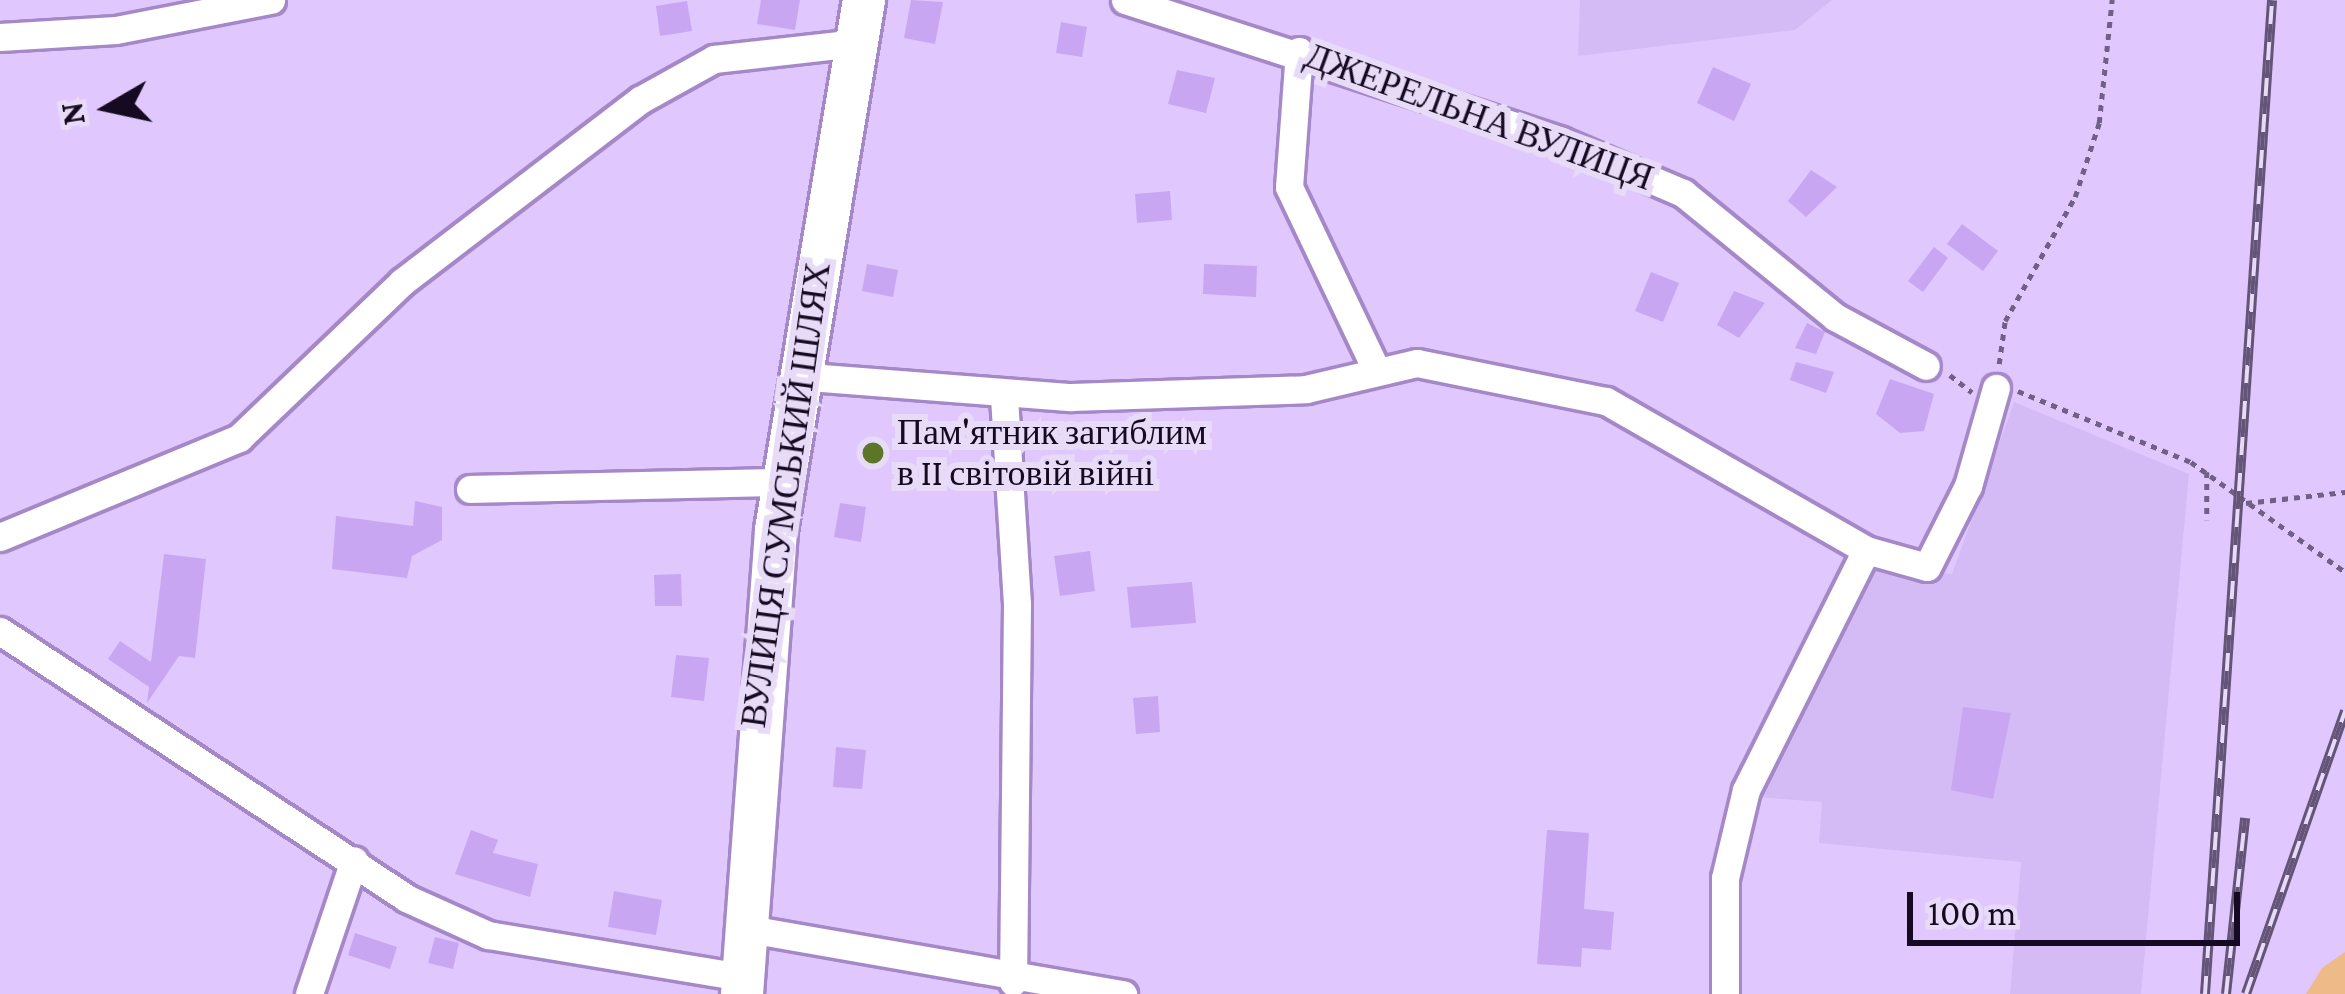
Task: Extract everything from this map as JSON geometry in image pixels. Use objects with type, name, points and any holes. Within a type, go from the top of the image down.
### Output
[{"type":"main road","name":"ВУЛИЦЯ СУМСЬКИЙ ШЛЯХ","points":[[742,985],[782,482],[796,376],[864,0]]},
{"type":"street","points":[[0,37],[116,30],[271,0]]},
{"type":"street","name":"ДЖЕРЕЛЬНА ВУЛИЦЯ","points":[[1125,0],[1299,51],[1683,193],[1835,317],[1926,367]]},
{"type":"street","points":[[0,537],[238,438],[402,281],[640,100],[714,59],[857,43]]},
{"type":"street","points":[[1299,51],[1289,188],[1376,369]]},
{"type":"street","points":[[796,376],[1004,397],[1306,389],[1417,363],[1606,401],[1866,550],[1927,567],[1968,485],[1996,388]]},
{"type":"street","points":[[1004,397],[1017,604],[1013,982]]},
{"type":"street","points":[[470,489],[782,482]]},
{"type":"street","points":[[1725,994],[1725,878],[1746,790],[1866,550]]},
{"type":"street","points":[[0,631],[354,860],[488,935],[742,985]]},
{"type":"street","points":[[309,994],[354,860]]},
{"type":"street","points":[[743,928],[1013,982],[1123,994]]},
{"type":"path","points":[[1996,388],[2005,321],[2075,197],[2099,123],[2112,0]]},
{"type":"path","points":[[1926,367],[1969,394],[1996,388],[2039,394],[2207,472],[2240,502],[2345,572]]},
{"type":"path","points":[[2207,472],[2207,520]]},
{"type":"path","points":[[2240,502],[2274,507],[2345,492]]},
{"type":"shaded area","points":[[1580,0],[1832,0],[1795,30],[1578,56]]},
{"type":"shaded area","points":[[2014,402],[2189,474],[2141,994],[2010,994],[2021,862],[1819,843],[1822,802],[1755,797],[1870,569],[1952,574]]},
{"type":"shaded area","points":[[2345,952],[2345,994],[2306,994],[2322,968]]},
{"type":"building","points":[[761,0],[800,0],[795,30],[757,24]]},
{"type":"building","points":[[911,0],[943,2],[935,44],[904,38]]},
{"type":"building","points":[[687,1],[692,31],[660,36],[656,6]]},
{"type":"building","points":[[1061,22],[1087,27],[1082,57],[1056,53]]},
{"type":"building","points":[[1713,67],[1751,84],[1734,121],[1697,103]]},
{"type":"building","points":[[1177,70],[1215,78],[1206,113],[1168,104]]},
{"type":"building","points":[[1811,170],[1837,187],[1806,217],[1788,201]]},
{"type":"building","points":[[1170,191],[1172,220],[1137,223],[1135,194]]},
{"type":"building","points":[[1962,224],[1998,251],[1983,271],[1947,244]]},
{"type":"building","points":[[1934,247],[1948,258],[1923,292],[1908,281]]},
{"type":"building","points":[[867,264],[898,270],[893,297],[862,291]]},
{"type":"building","points":[[1204,264],[1257,266],[1256,297],[1203,294]]},
{"type":"building","points":[[1651,272],[1679,283],[1663,322],[1635,311]]},
{"type":"building","points":[[1734,291],[1765,303],[1739,338],[1717,325]]},
{"type":"building","points":[[1807,323],[1825,332],[1816,354],[1795,348]]},
{"type":"building","points":[[1796,362],[1834,372],[1826,393],[1790,380]]},
{"type":"building","points":[[1890,379],[1934,394],[1924,431],[1900,433],[1876,414]]},
{"type":"building","points":[[415,501],[442,507],[442,540],[412,556],[407,578],[332,569],[336,516],[413,526]]},
{"type":"building","points":[[840,503],[866,507],[861,542],[834,537]]},
{"type":"building","points":[[1090,551],[1095,591],[1060,596],[1054,556]]},
{"type":"building","points":[[164,554],[206,559],[195,658],[179,656],[147,703],[149,687],[108,659],[120,641],[151,662]]},
{"type":"building","points":[[681,574],[682,606],[655,606],[654,575]]},
{"type":"building","points":[[1192,582],[1196,623],[1131,628],[1127,587]]},
{"type":"building","points":[[676,655],[709,658],[704,701],[671,697]]},
{"type":"building","points":[[1158,696],[1160,732],[1136,734],[1133,698]]},
{"type":"building","points":[[1963,707],[2011,713],[1993,799],[1951,790]]},
{"type":"building","points":[[836,747],[866,750],[862,789],[833,787]]},
{"type":"building","points":[[471,830],[498,840],[493,853],[538,864],[530,897],[455,874]]},
{"type":"building","points":[[1547,830],[1589,833],[1584,909],[1614,912],[1611,950],[1582,948],[1581,967],[1537,964]]},
{"type":"building","points":[[614,891],[662,900],[656,935],[608,927]]},
{"type":"building","points":[[355,933],[397,947],[390,969],[348,955]]},
{"type":"building","points":[[435,937],[459,943],[453,969],[428,963]]},
{"type":"railway","points":[[2205,994],[2272,0]]},
{"type":"railway","points":[[2246,994],[2345,711]]},
{"type":"railway","points":[[2226,994],[2245,818]]},
{"type":"place","name":"Пам'ятник загиблим в II світовій війні","points":[[873,453]]}]
